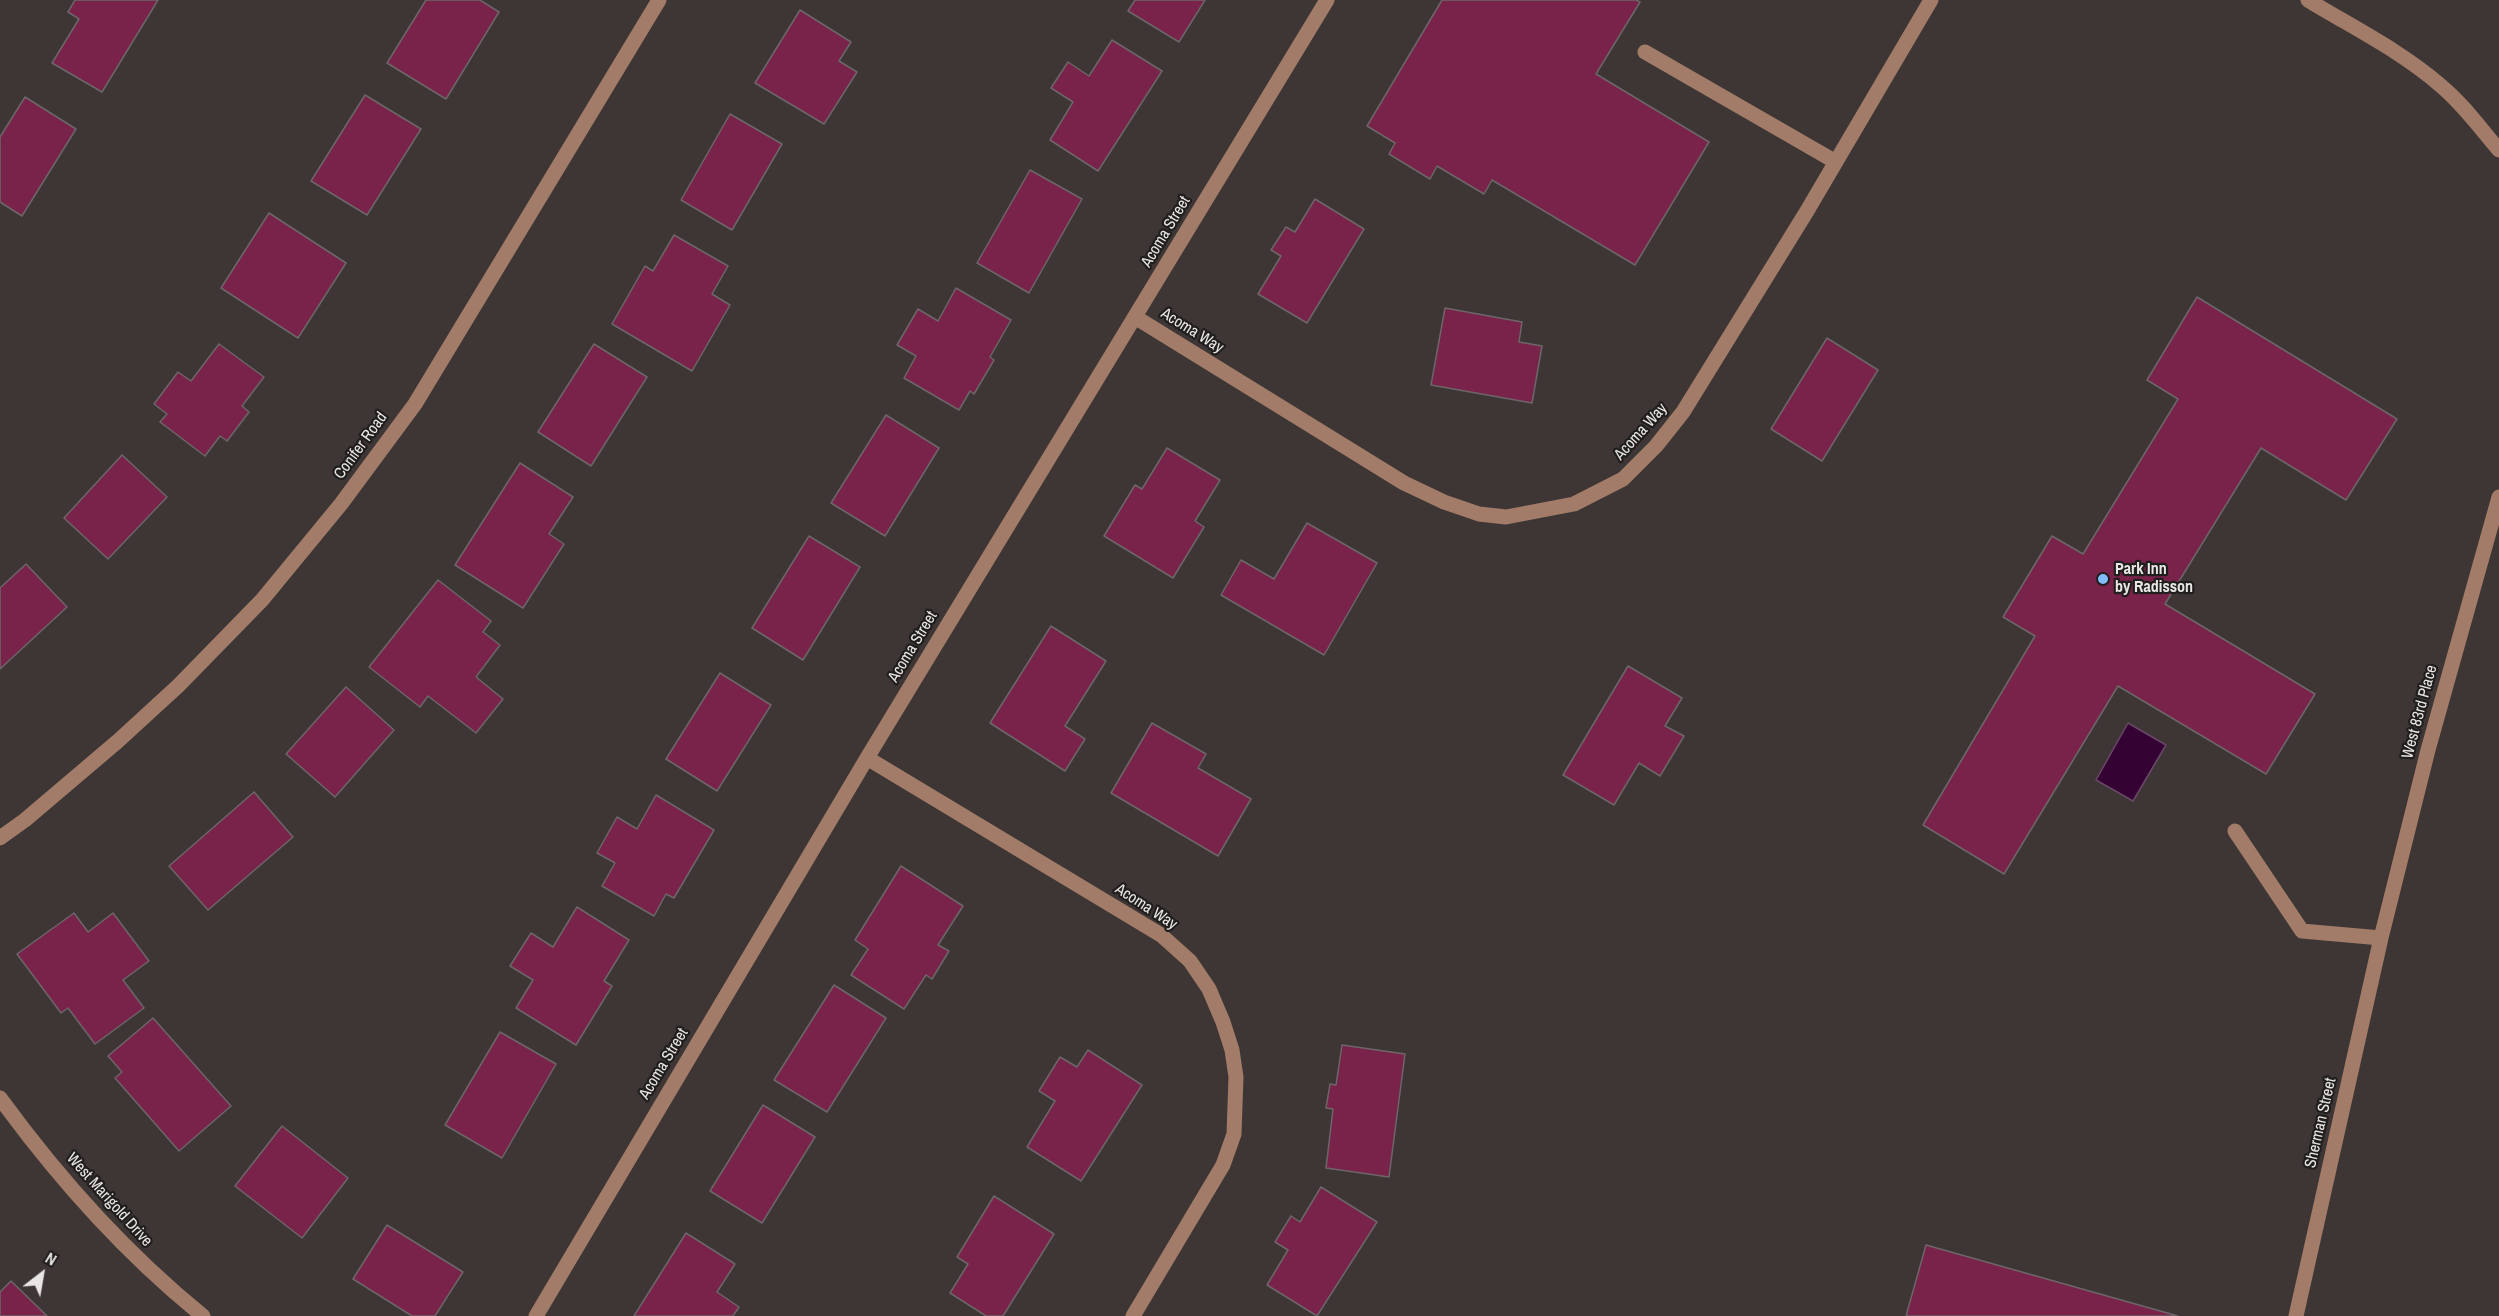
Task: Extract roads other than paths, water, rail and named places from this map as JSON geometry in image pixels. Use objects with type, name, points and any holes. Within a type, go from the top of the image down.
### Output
[{"type":"street","name":"Conifer Road","points":[[0,838],[25,820],[118,741],[178,686],[262,600],[341,504],[415,404],[659,0]]},
{"type":"street","name":"Acoma Street","points":[[536,1316],[867,758],[1327,0]]},
{"type":"street","name":"Acoma Way","points":[[1135,317],[1404,483],[1444,502],[1479,514],[1506,517],[1574,504],[1623,479],[1656,446],[1683,411],[1836,162],[1931,0]]},
{"type":"street","points":[[2308,0],[2407,59],[2441,85],[2499,150]]},
{"type":"street","points":[[1645,52],[1836,162]]},
{"type":"street","name":"West 83rd Place","points":[[2381,939],[2428,750],[2499,497]]},
{"type":"street","name":"Acoma Way","points":[[867,758],[1161,935],[1190,961],[1209,989],[1232,1050],[1236,1077],[1234,1134],[1224,1165],[1133,1316]]},
{"type":"street","points":[[2235,831],[2302,931],[2381,939]]},
{"type":"street","name":"Sherman Street","points":[[2296,1316],[2381,939]]},
{"type":"street","name":"West Marigold Drive","points":[[0,1098],[90,1211],[159,1280],[203,1316]]},
{"type":"place","name":"Park Inn by Radisson","points":[[2103,579]]}]
